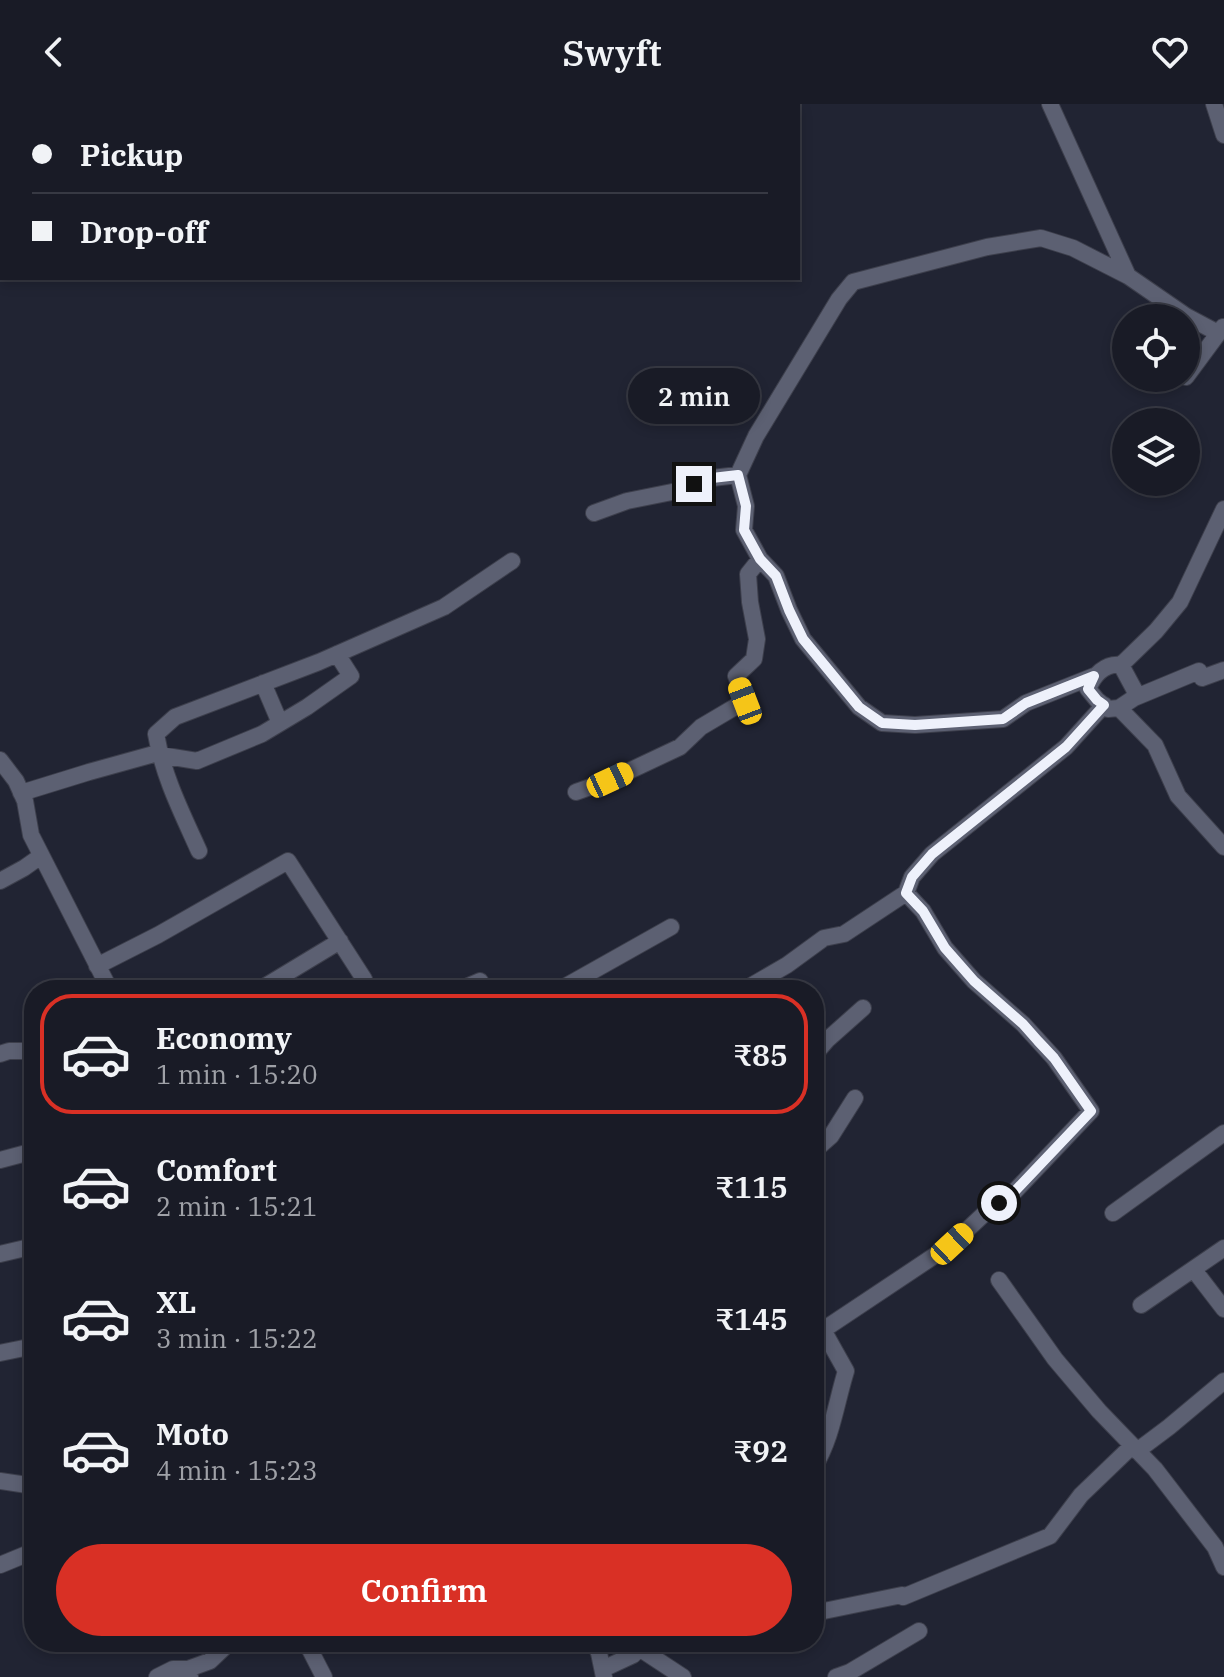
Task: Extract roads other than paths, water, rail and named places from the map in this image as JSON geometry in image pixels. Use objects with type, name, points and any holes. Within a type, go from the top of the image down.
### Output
[{"type":"street","points":[[1050,104],[1128,276]]},
{"type":"street","points":[[1214,104],[1224,135]]},
{"type":"street","points":[[1121,665],[1112,664],[1094,676],[1026,703],[1003,719],[915,725],[882,723],[859,707],[803,639],[776,576],[760,559],[744,530],[746,506],[738,475],[756,436],[839,299],[853,282],[987,247],[1041,238],[1073,248],[1128,276],[1186,316],[1221,329],[1200,358]]},
{"type":"street","points":[[594,513],[627,501],[677,491],[712,478],[738,475]]},
{"type":"street","points":[[1121,665],[1180,602],[1224,509]]},
{"type":"street","points":[[576,792],[610,780],[680,747],[701,727],[745,701],[736,676],[754,659],[757,639],[748,574],[760,559]]},
{"type":"street","points":[[199,851],[171,791],[159,755],[156,734],[175,717],[337,654],[444,607],[512,561]]},
{"type":"street","points":[[21,793],[154,754],[197,761],[262,734],[351,676],[337,654]]},
{"type":"street","points":[[1121,665],[1135,691],[1134,698]]},
{"type":"street","points":[[761,980],[824,938],[844,934],[906,893],[912,877],[932,854],[1066,747],[1111,706],[1199,671],[1202,678],[1224,670]]},
{"type":"street","points":[[1094,676],[1088,689],[1097,700],[1111,706],[1155,745],[1178,796],[1224,847]]},
{"type":"street","points":[[263,683],[280,723]]},
{"type":"street","points":[[0,760],[16,781],[25,801],[31,835],[105,980]]},
{"type":"street","points":[[0,881],[41,856]]},
{"type":"street","points":[[97,966],[288,861],[364,979]]},
{"type":"street","points":[[824,1329],[952,1244],[1015,1191],[1091,1111],[1023,1024],[974,981],[945,948],[923,911],[906,893]]},
{"type":"street","points":[[577,980],[671,927]]},
{"type":"street","points":[[276,980],[340,941]]},
{"type":"street","points":[[824,1043],[863,1008]]},
{"type":"street","points":[[0,1054],[24,1051]]},
{"type":"street","points":[[824,1142],[855,1098]]},
{"type":"street","points":[[1113,1213],[1224,1133]]},
{"type":"street","points":[[0,1160],[24,1154]]},
{"type":"street","points":[[0,1254],[24,1248]]},
{"type":"street","points":[[1141,1305],[1224,1248]]},
{"type":"street","points":[[1194,1270],[1224,1309]]},
{"type":"street","points":[[999,1280],[1055,1359],[1099,1411],[1155,1469],[1215,1547],[1224,1567]]},
{"type":"street","points":[[824,1332],[846,1371],[830,1435],[824,1447]]},
{"type":"street","points":[[0,1353],[24,1348]]},
{"type":"street","points":[[824,1611],[903,1596],[1050,1536],[1081,1495],[1135,1448],[1169,1427],[1224,1381]]},
{"type":"street","points":[[0,1481],[24,1485]]},
{"type":"street","points":[[0,1565],[24,1555]]},
{"type":"street","points":[[836,1677],[863,1665],[919,1631]]},
{"type":"street","points":[[157,1677],[173,1669],[189,1673],[219,1652]]},
{"type":"street","points":[[311,1652],[324,1677]]},
{"type":"street","points":[[599,1652],[603,1673],[636,1652]]},
{"type":"street","points":[[651,1652],[683,1677]]}]
